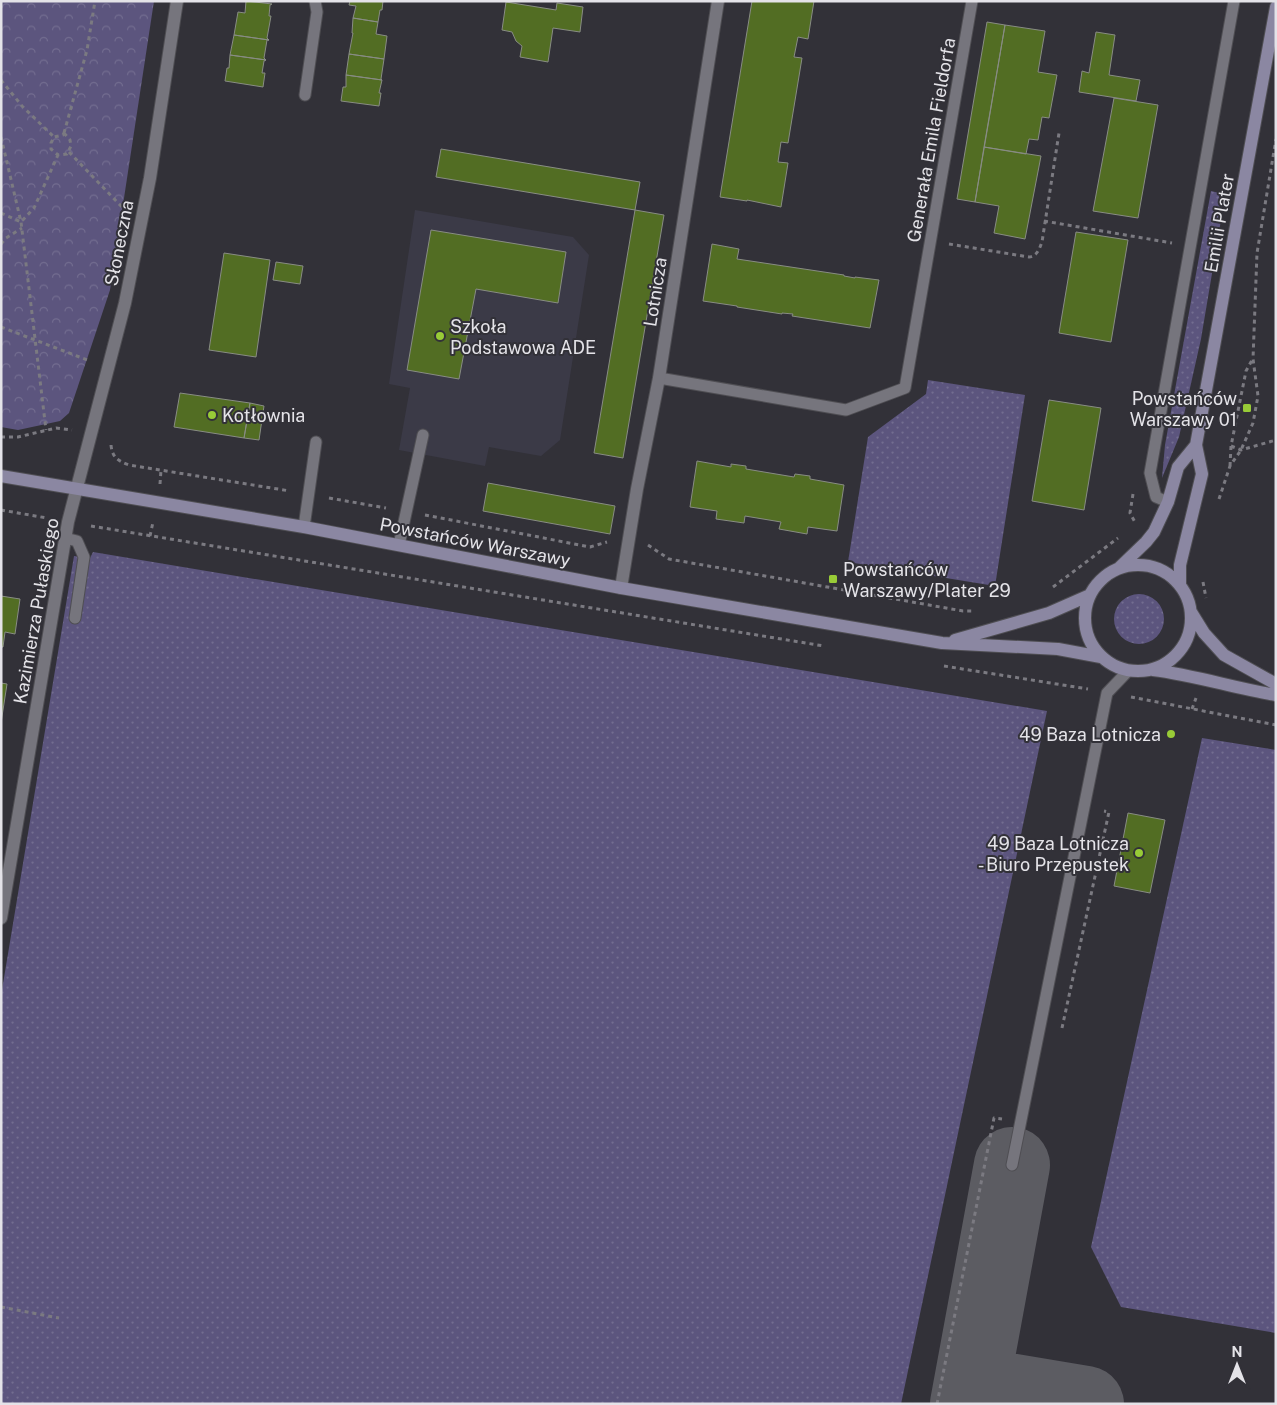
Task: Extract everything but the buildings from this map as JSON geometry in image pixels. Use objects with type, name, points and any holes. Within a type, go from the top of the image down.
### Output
[{"type":"main road","name":"Emilii Plater","points":[[1180,585],[1180,565],[1202,474],[1196,445],[1276,7]]},
{"type":"main road","name":"Emilii Plater","points":[[1118,568],[1154,532],[1168,502],[1178,467],[1196,445]]},
{"type":"main road","name":"Powstańców Warszawy","points":[[1,476],[76,487],[304,527],[621,588],[942,643],[1058,649],[1101,657]]},
{"type":"main road","points":[[1276,684],[1224,655],[1204,633],[1191,612],[1187,598],[1180,585],[1162,570],[1141,565],[1118,568],[1097,584],[1090,595],[1085,608],[1084,621],[1087,634],[1101,657],[1112,665],[1128,671],[1150,670],[1179,673],[1276,696]]},
{"type":"main road","name":"Powstańców Warszawy","points":[[942,643],[1049,613],[1090,595]]},
{"type":"main road","points":[[1150,670],[1165,664],[1177,654],[1186,642],[1191,612]]},
{"type":"street","name":"Słoneczna","points":[[76,487],[125,303],[150,178],[177,1]]},
{"type":"street","name":"Lotnicza","points":[[621,588],[637,489],[659,378],[718,1]]},
{"type":"street","name":"Kazimierza Pułaskiego","points":[[1,918],[65,538],[76,487]]},
{"type":"lane","points":[[305,95],[317,12],[315,1]]},
{"type":"lane","name":"Generała Emila Fieldorfa","points":[[659,378],[846,410],[905,388],[932,241],[972,1]]},
{"type":"lane","points":[[1168,502],[1156,498],[1150,473],[1234,1]]},
{"type":"lane","points":[[399,545],[422,435]]},
{"type":"lane","points":[[304,527],[316,442]]},
{"type":"lane","points":[[65,538],[77,540],[84,557],[75,618]]},
{"type":"lane","points":[[1012,1165],[1107,693],[1128,671]]},
{"type":"path","points":[[54,137],[64,133],[87,50],[95,1]]},
{"type":"path","points":[[1,80],[22,106],[54,137]]},
{"type":"path","points":[[54,137],[51,149],[58,155],[64,155],[69,152],[71,143],[64,133]]},
{"type":"path","points":[[932,241],[1029,257],[1038,252],[1042,242],[1059,133]]},
{"type":"path","points":[[1,137],[22,228],[46,430]]},
{"type":"path","points":[[1230,466],[1241,450],[1253,423],[1258,396],[1253,359],[1257,253],[1276,139]]},
{"type":"path","points":[[69,152],[127,212]]},
{"type":"path","points":[[21,222],[34,208],[58,155]]},
{"type":"path","points":[[1,213],[21,222]]},
{"type":"path","points":[[1044,221],[1177,243]]},
{"type":"path","points":[[1,244],[6,238],[22,228]]},
{"type":"path","points":[[1,327],[90,361]]},
{"type":"path","points":[[1219,500],[1230,466],[1231,446],[1246,371],[1253,359]]},
{"type":"path","points":[[1231,446],[1241,450],[1276,440]]},
{"type":"path","points":[[161,470],[406,511],[590,547],[614,540],[629,542],[650,546],[669,559],[963,611],[980,611]]},
{"type":"path","points":[[1128,530],[1136,524],[1154,532]]},
{"type":"path","points":[[150,536],[829,647]]},
{"type":"path","points":[[1049,590],[1120,536]]},
{"type":"path","points":[[1201,575],[1209,604]]},
{"type":"path","points":[[937,665],[1094,690],[1276,725]]},
{"type":"path","points":[[1,1307],[59,1318]]},
{"type":"shaded area","points":[[415,210],[573,237],[589,255],[560,440],[541,456],[489,447],[485,466],[399,450],[410,388],[389,384]]},
{"type":"green space","points":[[1,1],[154,1],[110,290],[69,413],[60,421],[18,430],[1,427]]},
{"type":"green space","points":[[1211,191],[1219,193],[1221,220],[1201,339],[1179,437],[1162,478],[1165,445]]},
{"type":"green space","points":[[928,380],[1025,395],[995,586],[848,562],[868,437],[926,394]]},
{"type":"green space","points":[[93,552],[1047,711],[901,1404],[1,1404],[1,996],[74,556],[90,558]]},
{"type":"green space","points":[[1139,594],[1148,596],[1159,605],[1164,619],[1162,628],[1153,639],[1139,644],[1130,642],[1119,633],[1114,619],[1116,610],[1125,599]]},
{"type":"green space","points":[[1202,738],[1276,750],[1276,1333],[1121,1307],[1091,1247]]},
{"type":"taxiway","points":[[968,1404],[1012,1165]]},
{"type":"taxiway","points":[[972,1385],[1086,1404]]},
{"type":"place","name":"Szkoła Podstawowa ADE","points":[[440,336]]},
{"type":"place","name":"Powstańców Warszawy 01","points":[[1247,408]]},
{"type":"place","name":"Kotłownia","points":[[212,415]]},
{"type":"place","name":"Powstańców Warszawy/Plater 29","points":[[833,579]]},
{"type":"place","name":"49 Baza Lotnicza","points":[[1171,734]]},
{"type":"place","name":"49 Baza Lotnicza - Biuro Przepustek","points":[[1139,853]]}]
